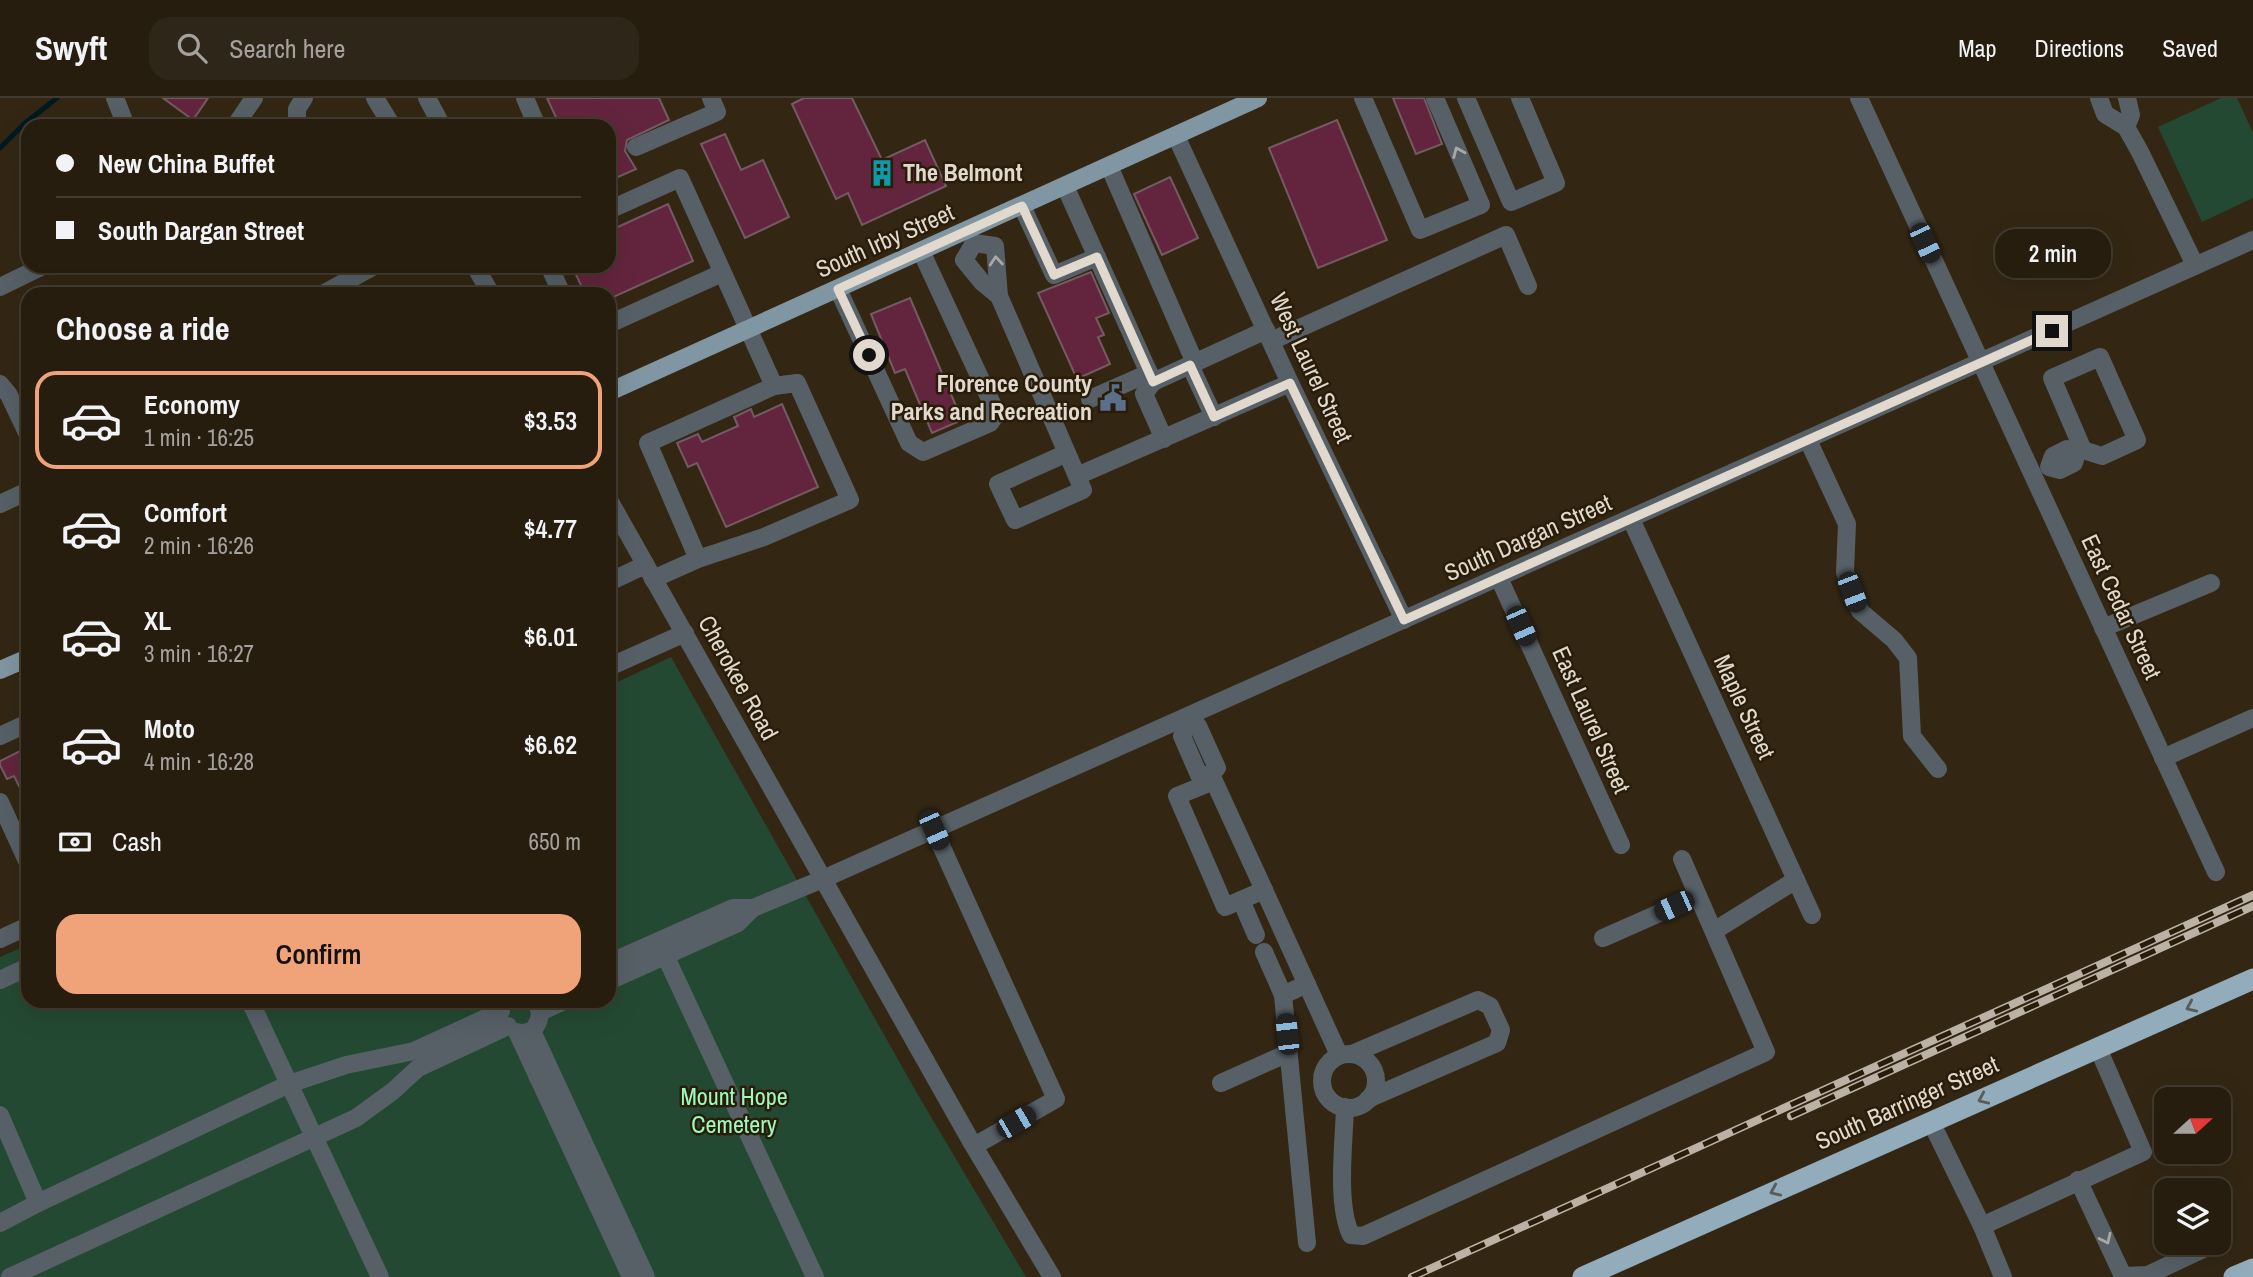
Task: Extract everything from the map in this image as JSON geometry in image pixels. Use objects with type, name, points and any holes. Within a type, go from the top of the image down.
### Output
[{"type":"highway","name":"South Barringer Street","points":[[1583,1277],[2253,979]]},
{"type":"highway","points":[[2234,1277],[2253,1269]]},
{"type":"main road","name":"South Irby Street","points":[[616,389],[921,251],[971,237],[1022,206],[1257,98]]},
{"type":"main road","points":[[0,670],[21,661]]},
{"type":"street","points":[[115,98],[123,119]]},
{"type":"street","points":[[240,119],[254,98]]},
{"type":"street","points":[[297,119],[297,109],[304,98]]},
{"type":"street","points":[[375,98],[388,119]]},
{"type":"street","points":[[427,98],[438,119]]},
{"type":"street","points":[[525,98],[534,119]]},
{"type":"street","points":[[636,147],[717,112],[710,98]]},
{"type":"street","points":[[1363,98],[1420,230],[1481,205],[1435,98]]},
{"type":"street","points":[[1466,98],[1511,202],[1556,183],[1520,98]]},
{"type":"street","name":"East Cedar Street","points":[[1859,98],[1981,363],[2041,471],[2103,628],[2216,872]]},
{"type":"street","points":[[2099,98],[2105,114],[2126,127],[2161,191],[2195,265]]},
{"type":"street","points":[[2126,127],[2131,115],[2127,98]]},
{"type":"street","name":"West Laurel Street","points":[[1176,136],[1290,383],[1404,620]]},
{"type":"street","points":[[1109,166],[1214,417]]},
{"type":"street","points":[[616,207],[680,178],[774,386]]},
{"type":"street","points":[[1065,186],[1151,377],[1144,394],[1164,439]]},
{"type":"street","points":[[1022,206],[1054,275],[1097,257]]},
{"type":"street","points":[[1090,399],[1268,336],[1506,235],[1528,286]]},
{"type":"street","points":[[999,296],[982,282],[964,260],[971,237],[995,246],[999,296],[1077,476],[1083,490],[1015,520],[998,484],[1067,453]]},
{"type":"street","name":"South Dargan Street","points":[[752,908],[823,880],[1186,722],[1404,620],[2253,240]]},
{"type":"street","points":[[838,289],[909,443],[923,452],[989,423],[995,416],[994,408],[921,251]]},
{"type":"street","points":[[0,287],[29,273]]},
{"type":"street","points":[[336,287],[361,273]]},
{"type":"street","points":[[616,321],[722,273]]},
{"type":"street","points":[[2041,471],[2053,456],[2067,449],[2102,456],[2137,440],[2100,357],[2052,378],[2080,451]]},
{"type":"street","points":[[616,580],[698,559],[746,543],[850,499],[797,383],[774,386],[649,443],[698,559]]},
{"type":"street","points":[[1077,476],[1290,383]]},
{"type":"street","points":[[0,384],[9,395],[21,420]]},
{"type":"street","points":[[1808,440],[1847,524],[1845,572],[1860,611],[1894,640],[1908,657],[1912,736],[1938,769]]},
{"type":"street","points":[[0,504],[21,494]]},
{"type":"street","name":"Cherokee Road","points":[[616,515],[974,1146],[1052,1277]]},
{"type":"street","name":"Maple Street","points":[[1630,519],[1812,915]]},
{"type":"street","name":"East Laurel Street","points":[[1499,578],[1621,845]]},
{"type":"street","points":[[2103,628],[2211,583]]},
{"type":"street","points":[[616,664],[685,633]]},
{"type":"street","points":[[2163,758],[2253,718]]},
{"type":"street","points":[[1186,722],[1182,736],[1199,775],[1212,778]]},
{"type":"street","points":[[0,736],[21,726]]},
{"type":"street","points":[[1212,778],[1307,984],[1345,1054]]},
{"type":"street","points":[[1212,778],[1177,796],[1225,907],[1264,890]]},
{"type":"street","points":[[0,802],[21,848]]},
{"type":"street","points":[[934,830],[1056,1099],[974,1146]]},
{"type":"street","points":[[1345,1107],[1345,1224],[1351,1235],[1363,1236],[1766,1052],[1682,859]]},
{"type":"street","points":[[1714,931],[1796,880]]},
{"type":"street","points":[[1603,938],[1698,896]]},
{"type":"street","points":[[1241,900],[1256,934]]},
{"type":"street","points":[[616,960],[733,908],[752,908]]},
{"type":"street","points":[[616,978],[738,923],[752,908]]},
{"type":"street","points":[[0,939],[21,929]]},
{"type":"street","points":[[1264,952],[1283,995],[1307,1243]]},
{"type":"street","points":[[666,955],[815,1277]]},
{"type":"street","points":[[0,980],[21,970]]},
{"type":"street","points":[[1283,995],[1307,984]]},
{"type":"street","points":[[1478,1000],[1490,1006],[1501,1030],[1497,1043],[1362,1104],[1345,1107],[1329,1100],[1322,1084],[1325,1067],[1345,1054],[1478,1000]]},
{"type":"street","points":[[253,1008],[380,1277]]},
{"type":"street","points":[[3,1223],[38,1203],[289,1084],[336,1068],[414,1051],[512,1020],[540,1019],[537,1008]]},
{"type":"street","points":[[10,1277],[356,1118],[418,1068],[512,1020]]},
{"type":"street","points":[[512,1020],[631,1277]]},
{"type":"street","points":[[512,1020],[646,1277]]},
{"type":"street","points":[[1982,1226],[2143,1152],[2098,1048]]},
{"type":"street","points":[[1221,1083],[1288,1053]]},
{"type":"street","points":[[1345,1054],[1360,1056],[1372,1067],[1376,1084],[1368,1099]]},
{"type":"street","points":[[0,1115],[38,1203]]},
{"type":"street","points":[[1931,1122],[1982,1226],[2003,1277]]},
{"type":"street","points":[[2078,1181],[2123,1276],[2148,1276],[2191,1255]]},
{"type":"green space","points":[[2221,98],[2237,98],[2253,133],[2253,198],[2202,222],[2158,127]]},
{"type":"green space","name":"Mount Hope Cemetery","points":[[671,657],[918,1095],[1026,1277],[0,1277],[0,957],[21,948],[21,1008],[616,1008],[616,683]]},
{"type":"building","points":[[163,98],[208,98],[192,119]]},
{"type":"building","points":[[547,98],[659,98],[669,120],[627,140],[625,151],[636,169],[616,178],[616,119],[557,119]]},
{"type":"building","name":"The Belmont","points":[[804,98],[852,98],[882,160],[925,140],[946,186],[862,225],[848,193],[836,199],[792,104]]},
{"type":"building","points":[[1393,98],[1424,98],[1442,144],[1416,154]]},
{"type":"building","points":[[1337,120],[1387,240],[1318,268],[1269,148]]},
{"type":"building","points":[[725,134],[741,170],[763,160],[789,217],[745,238],[701,144]]},
{"type":"building","points":[[1170,177],[1198,238],[1162,255],[1134,194]]},
{"type":"building","points":[[668,204],[693,261],[616,296],[616,287],[582,287],[575,273],[616,273],[616,228]]},
{"type":"building","points":[[1091,272],[1109,313],[1096,318],[1104,335],[1098,337],[1110,364],[1077,379],[1038,293]]},
{"type":"building","points":[[910,298],[962,420],[932,433],[905,369],[895,373],[871,314]]},
{"type":"building","points":[[782,404],[818,487],[726,527],[697,463],[688,467],[677,443],[698,434],[702,442],[738,426],[734,417],[751,409],[754,417]]},
{"type":"building","points":[[21,750],[21,790],[14,776],[7,779],[0,761]]},
{"type":"waterway","points":[[30,119],[57,98]]},
{"type":"waterway","points":[[0,148],[21,127]]},
{"type":"railway","points":[[1412,1277],[2253,895]]},
{"type":"railway","points":[[1791,1116],[2253,906]]},
{"type":"place","name":"The Belmont","points":[[882,173]]},
{"type":"place","name":"Florence County Parks and Recreation","points":[[1113,398]]},
{"type":"route","points":[[869,355],[838,289],[1022,206],[1054,275],[1097,257],[1153,382],[1190,365],[1214,417],[1290,383],[1404,620],[2052,331]]}]
